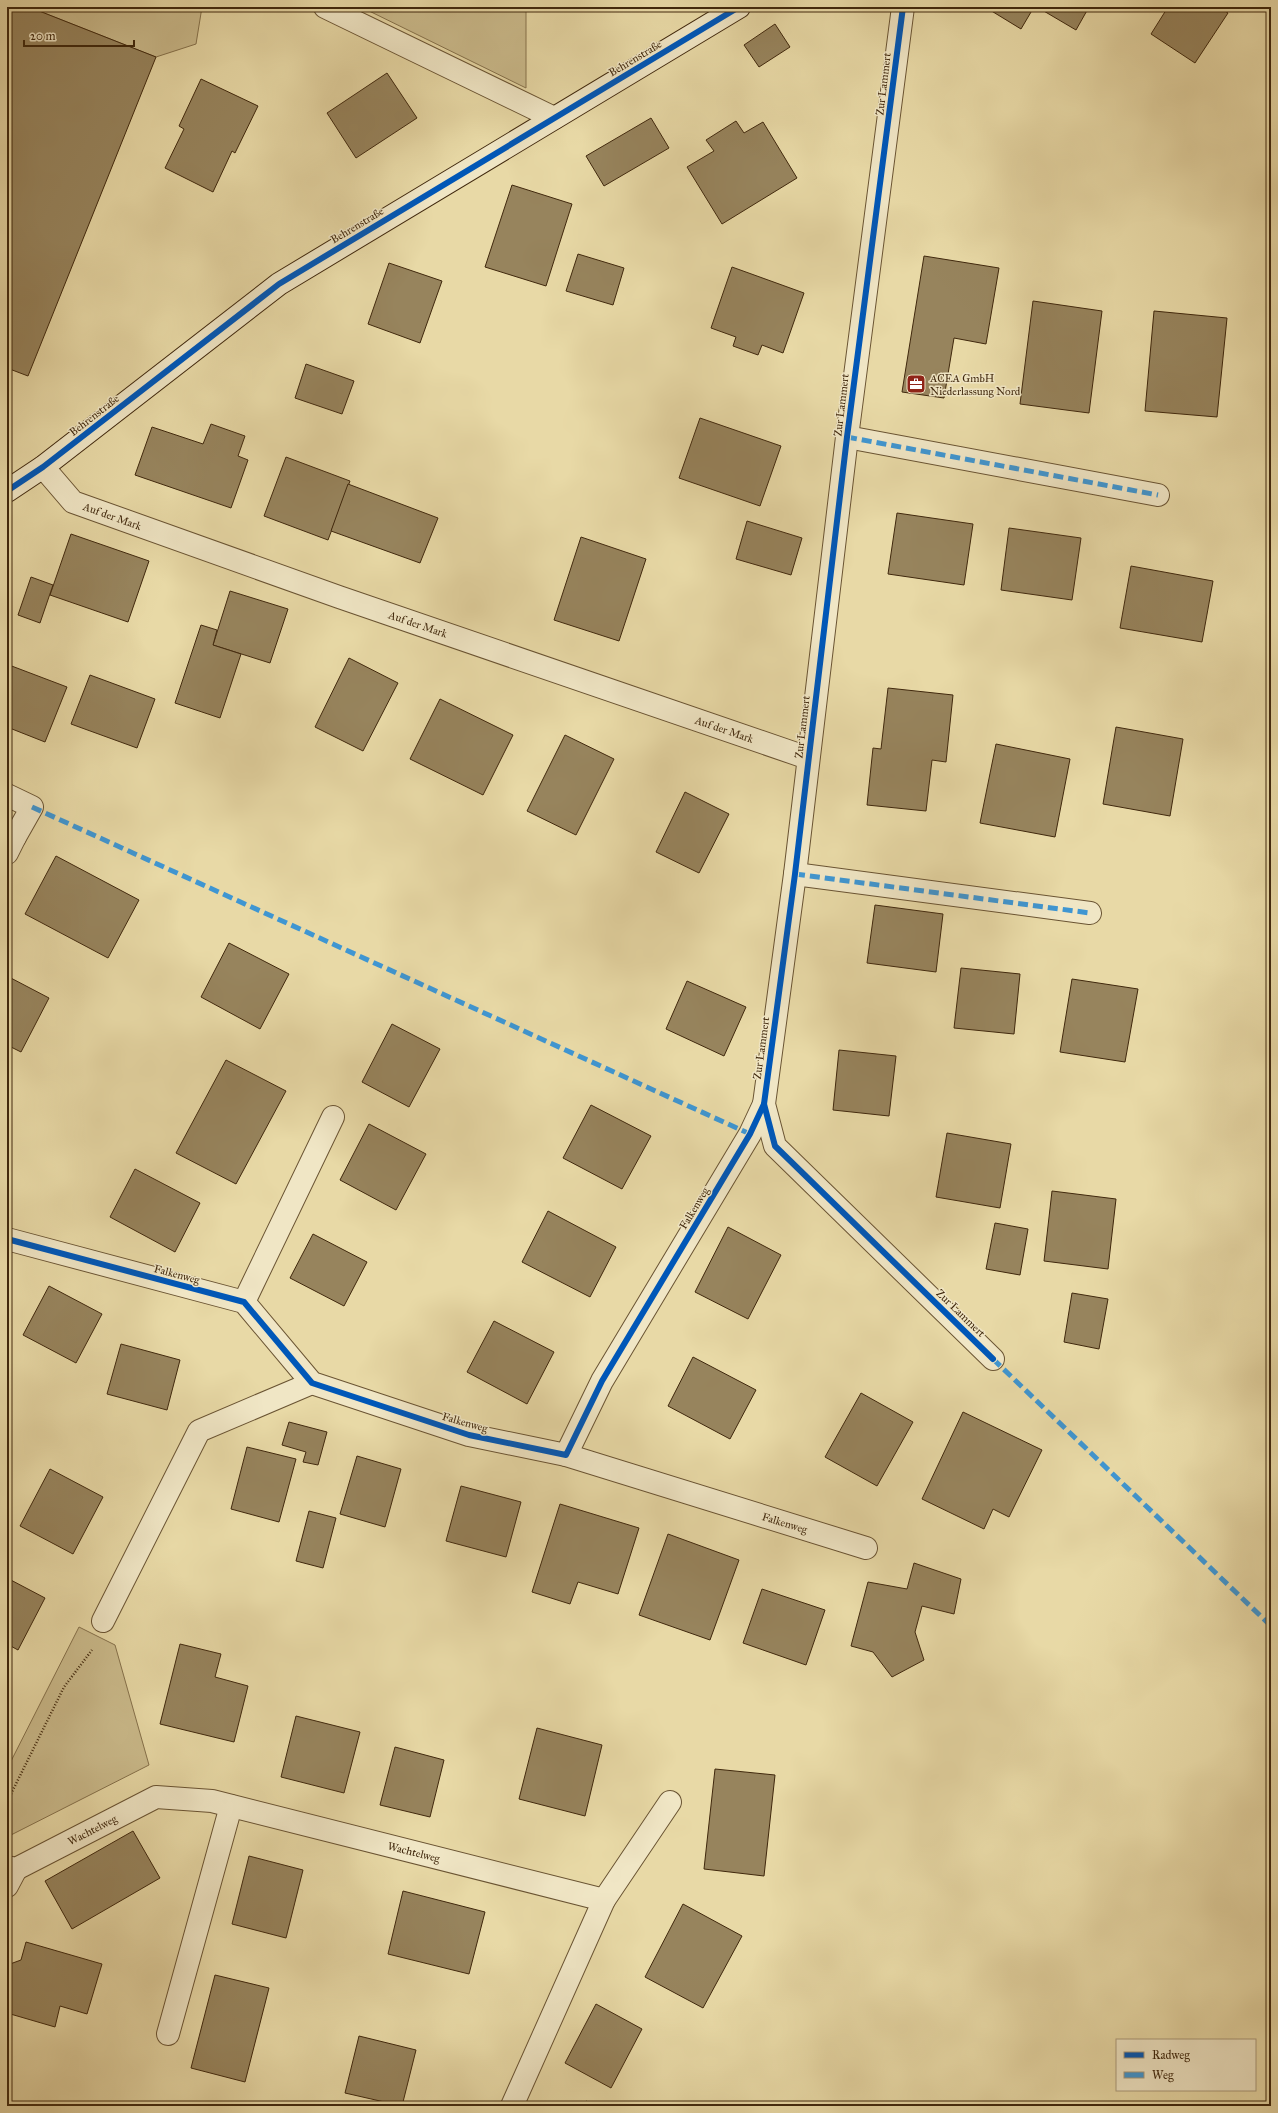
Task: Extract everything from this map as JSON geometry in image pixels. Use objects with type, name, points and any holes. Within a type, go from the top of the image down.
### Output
[{"type":"street","points":[[325,7],[554,118]]},
{"type":"street","name":"Behrenstraße","points":[[7,491],[43,467],[279,284],[739,7]]},
{"type":"street","name":"Zur Lammert","points":[[903,7],[847,437],[808,758],[796,874],[764,1104],[775,1146],[993,1359]]},
{"type":"street","name":"Zur Lammert","points":[[847,437],[1158,495]]},
{"type":"street","name":"Auf der Mark","points":[[43,467],[73,502],[340,597],[808,758]]},
{"type":"street","points":[[7,795],[32,807],[11,845]]},
{"type":"street","points":[[796,874],[1090,913]]},
{"type":"street","name":"Falkenweg","points":[[566,1455],[602,1381],[750,1134],[764,1104]]},
{"type":"street","points":[[103,1621],[199,1431],[312,1383],[244,1302],[333,1117]]},
{"type":"street","name":"Falkenweg","points":[[7,1239],[244,1302]]},
{"type":"street","name":"Falkenweg","points":[[312,1383],[469,1434],[566,1455],[866,1548]]},
{"type":"street","name":"Wachtelweg","points":[[10,1874],[156,1797],[212,1801],[604,1900]]},
{"type":"street","points":[[512,2106],[604,1900],[670,1802]]},
{"type":"street","points":[[168,2034],[232,1806]]},
{"type":"path","points":[[7,1802],[64,1687],[93,1649],[103,1621]]},
{"type":"shaded area","points":[[29,7],[202,7],[196,44],[156,57]]},
{"type":"shaded area","points":[[361,7],[526,7],[526,88]]},
{"type":"shaded area","points":[[79,1627],[115,1645],[149,1765],[7,1837],[7,1769]]},
{"type":"building","points":[[7,7],[29,7],[156,57],[28,376],[7,368]]},
{"type":"building","points":[[985,7],[1034,7],[1021,29]]},
{"type":"building","points":[[1037,7],[1089,7],[1076,30]]},
{"type":"building","points":[[1168,7],[1219,7],[1228,13],[1195,63],[1151,34]]},
{"type":"building","points":[[775,24],[790,47],[759,67],[744,45]]},
{"type":"building","points":[[387,73],[417,118],[356,158],[327,113]]},
{"type":"building","points":[[201,79],[258,106],[235,153],[232,151],[213,192],[165,168],[184,129],[179,126]]},
{"type":"building","points":[[651,118],[669,148],[604,186],[586,156]]},
{"type":"building","points":[[736,121],[744,133],[763,122],[797,178],[722,224],[687,167],[714,151],[706,140]]},
{"type":"building","points":[[512,185],[572,204],[546,286],[485,267]]},
{"type":"building","points":[[578,254],[624,268],[613,305],[566,291]]},
{"type":"building","points":[[924,256],[999,268],[986,344],[954,338],[944,398],[902,392]]},
{"type":"building","points":[[389,263],[442,281],[420,343],[368,324]]},
{"type":"building","points":[[732,267],[804,293],[783,353],[762,345],[758,355],[733,346],[736,337],[711,328]]},
{"type":"building","points":[[1033,301],[1102,311],[1089,413],[1020,404]]},
{"type":"building","points":[[1154,311],[1227,318],[1217,417],[1145,411]]},
{"type":"building","points":[[306,364],[354,381],[342,414],[295,398]]},
{"type":"building","points":[[700,418],[781,446],[760,506],[679,478]]},
{"type":"building","points":[[211,424],[245,436],[238,456],[248,460],[231,508],[135,475],[152,427],[203,444]]},
{"type":"building","points":[[286,457],[350,481],[328,540],[264,516]]},
{"type":"building","points":[[348,484],[438,518],[420,563],[331,531]]},
{"type":"building","points":[[897,513],[973,524],[964,585],[888,574]]},
{"type":"building","points":[[747,521],[802,538],[791,575],[736,559]]},
{"type":"building","points":[[1009,528],[1081,538],[1072,600],[1001,590]]},
{"type":"building","points":[[71,534],[149,561],[128,622],[50,595]]},
{"type":"building","points":[[581,537],[646,559],[619,641],[554,620]]},
{"type":"building","points":[[1131,566],[1213,581],[1202,642],[1120,628]]},
{"type":"building","points":[[31,577],[53,585],[40,623],[18,615]]},
{"type":"building","points":[[230,591],[288,609],[270,663],[213,645]]},
{"type":"building","points":[[201,625],[217,630],[213,645],[241,654],[220,718],[175,703]]},
{"type":"building","points":[[349,658],[398,683],[363,751],[315,727]]},
{"type":"building","points":[[9,665],[67,687],[45,742],[7,727]]},
{"type":"building","points":[[90,675],[155,699],[137,748],[71,724]]},
{"type":"building","points":[[888,688],[953,695],[946,762],[932,760],[926,811],[867,805],[873,748],[881,749]]},
{"type":"building","points":[[440,699],[513,735],[483,795],[410,759]]},
{"type":"building","points":[[1116,727],[1183,739],[1170,816],[1103,804]]},
{"type":"building","points":[[565,735],[614,759],[576,835],[527,811]]},
{"type":"building","points":[[996,744],[1070,759],[1055,837],[980,823]]},
{"type":"building","points":[[685,792],[729,814],[699,873],[656,852]]},
{"type":"building","points":[[56,856],[139,900],[108,958],[25,914]]},
{"type":"building","points":[[875,905],[943,914],[936,972],[867,963]]},
{"type":"building","points":[[229,943],[289,974],[260,1029],[201,997]]},
{"type":"building","points":[[961,968],[1020,974],[1014,1034],[954,1028]]},
{"type":"building","points":[[7,976],[49,998],[21,1052],[7,1045]]},
{"type":"building","points":[[1072,979],[1138,989],[1125,1062],[1060,1052]]},
{"type":"building","points":[[687,981],[746,1007],[724,1056],[666,1029]]},
{"type":"building","points":[[392,1024],[440,1049],[409,1107],[362,1082]]},
{"type":"building","points":[[839,1050],[896,1056],[889,1116],[833,1110]]},
{"type":"building","points":[[226,1060],[286,1091],[236,1184],[176,1153]]},
{"type":"building","points":[[591,1105],[651,1136],[622,1189],[563,1158]]},
{"type":"building","points":[[369,1124],[426,1154],[396,1210],[340,1180]]},
{"type":"building","points":[[947,1133],[1011,1144],[1000,1208],[936,1197]]},
{"type":"building","points":[[7,1153],[10,1173],[7,1174]]},
{"type":"building","points":[[135,1169],[200,1203],[175,1252],[110,1217]]},
{"type":"building","points":[[1052,1191],[1116,1199],[1108,1269],[1044,1261]]},
{"type":"building","points":[[548,1211],[616,1247],[590,1297],[522,1262]]},
{"type":"building","points":[[995,1223],[1028,1229],[1020,1275],[986,1269]]},
{"type":"building","points":[[728,1227],[781,1255],[748,1319],[695,1292]]},
{"type":"building","points":[[313,1234],[367,1262],[344,1306],[290,1278]]},
{"type":"building","points":[[49,1286],[102,1314],[76,1363],[23,1335]]},
{"type":"building","points":[[1072,1293],[1108,1299],[1099,1349],[1064,1342]]},
{"type":"building","points":[[494,1321],[554,1352],[527,1404],[467,1372]]},
{"type":"building","points":[[121,1344],[180,1360],[167,1410],[107,1394]]},
{"type":"building","points":[[693,1357],[756,1390],[730,1439],[668,1406]]},
{"type":"building","points":[[861,1393],[913,1422],[877,1486],[825,1457]]},
{"type":"building","points":[[963,1412],[1042,1450],[1009,1517],[993,1509],[984,1529],[922,1499]]},
{"type":"building","points":[[289,1422],[327,1432],[318,1465],[303,1462],[306,1452],[282,1445]]},
{"type":"building","points":[[247,1447],[296,1459],[279,1522],[231,1509]]},
{"type":"building","points":[[357,1456],[401,1469],[385,1527],[340,1514]]},
{"type":"building","points":[[50,1469],[103,1497],[73,1554],[20,1526]]},
{"type":"building","points":[[461,1486],[521,1502],[506,1557],[446,1541]]},
{"type":"building","points":[[560,1504],[639,1528],[618,1594],[578,1582],[570,1604],[532,1592]]},
{"type":"building","points":[[309,1511],[336,1518],[323,1568],[296,1561]]},
{"type":"building","points":[[668,1534],[739,1560],[710,1640],[639,1615]]},
{"type":"building","points":[[914,1563],[961,1579],[954,1614],[922,1606],[915,1632],[924,1660],[892,1677],[873,1652],[851,1646],[868,1582],[907,1589]]},
{"type":"building","points":[[7,1578],[45,1598],[18,1650],[7,1644]]},
{"type":"building","points":[[762,1589],[825,1610],[806,1665],[743,1643]]},
{"type":"building","points":[[180,1644],[221,1654],[215,1677],[248,1686],[234,1742],[160,1724]]},
{"type":"building","points":[[296,1716],[360,1732],[344,1793],[281,1777]]},
{"type":"building","points":[[537,1728],[602,1745],[585,1816],[519,1799]]},
{"type":"building","points":[[395,1747],[444,1760],[430,1817],[380,1805]]},
{"type":"building","points":[[715,1769],[775,1775],[764,1876],[704,1869]]},
{"type":"building","points":[[133,1831],[160,1878],[72,1929],[45,1881]]},
{"type":"building","points":[[249,1856],[303,1870],[286,1938],[232,1924]]},
{"type":"building","points":[[403,1891],[485,1912],[469,1974],[388,1954]]},
{"type":"building","points":[[683,1904],[742,1936],[703,2008],[645,1977]]},
{"type":"building","points":[[26,1942],[102,1964],[87,2014],[60,2006],[55,2027],[7,2013],[9,2000],[7,1998],[7,1970],[10,1964],[21,1960]]},
{"type":"building","points":[[215,1975],[269,1988],[245,2082],[191,2068]]},
{"type":"building","points":[[596,2004],[642,2029],[611,2088],[565,2063]]},
{"type":"building","points":[[359,2036],[416,2050],[402,2106],[345,2093]]},
{"type":"building","points":[[586,2101],[596,2106],[583,2106]]},
{"type":"marked path","points":[[847,437],[1158,495]]},
{"type":"marked path","points":[[32,807],[750,1134]]},
{"type":"marked path","points":[[795,874],[1090,913]]},
{"type":"marked path","points":[[993,1359],[1271,1626]]},
{"type":"cycle path","points":[[7,491],[43,467],[279,284],[739,7]]},
{"type":"cycle path","points":[[903,7],[847,437],[795,874],[764,1104],[775,1146],[993,1359]]},
{"type":"cycle path","points":[[7,1239],[244,1302],[312,1383],[469,1435],[566,1455],[602,1381],[750,1134],[764,1104]]},
{"type":"place","name":"ACEA GmbH Niederlassung Nord","points":[[916,384]]}]
